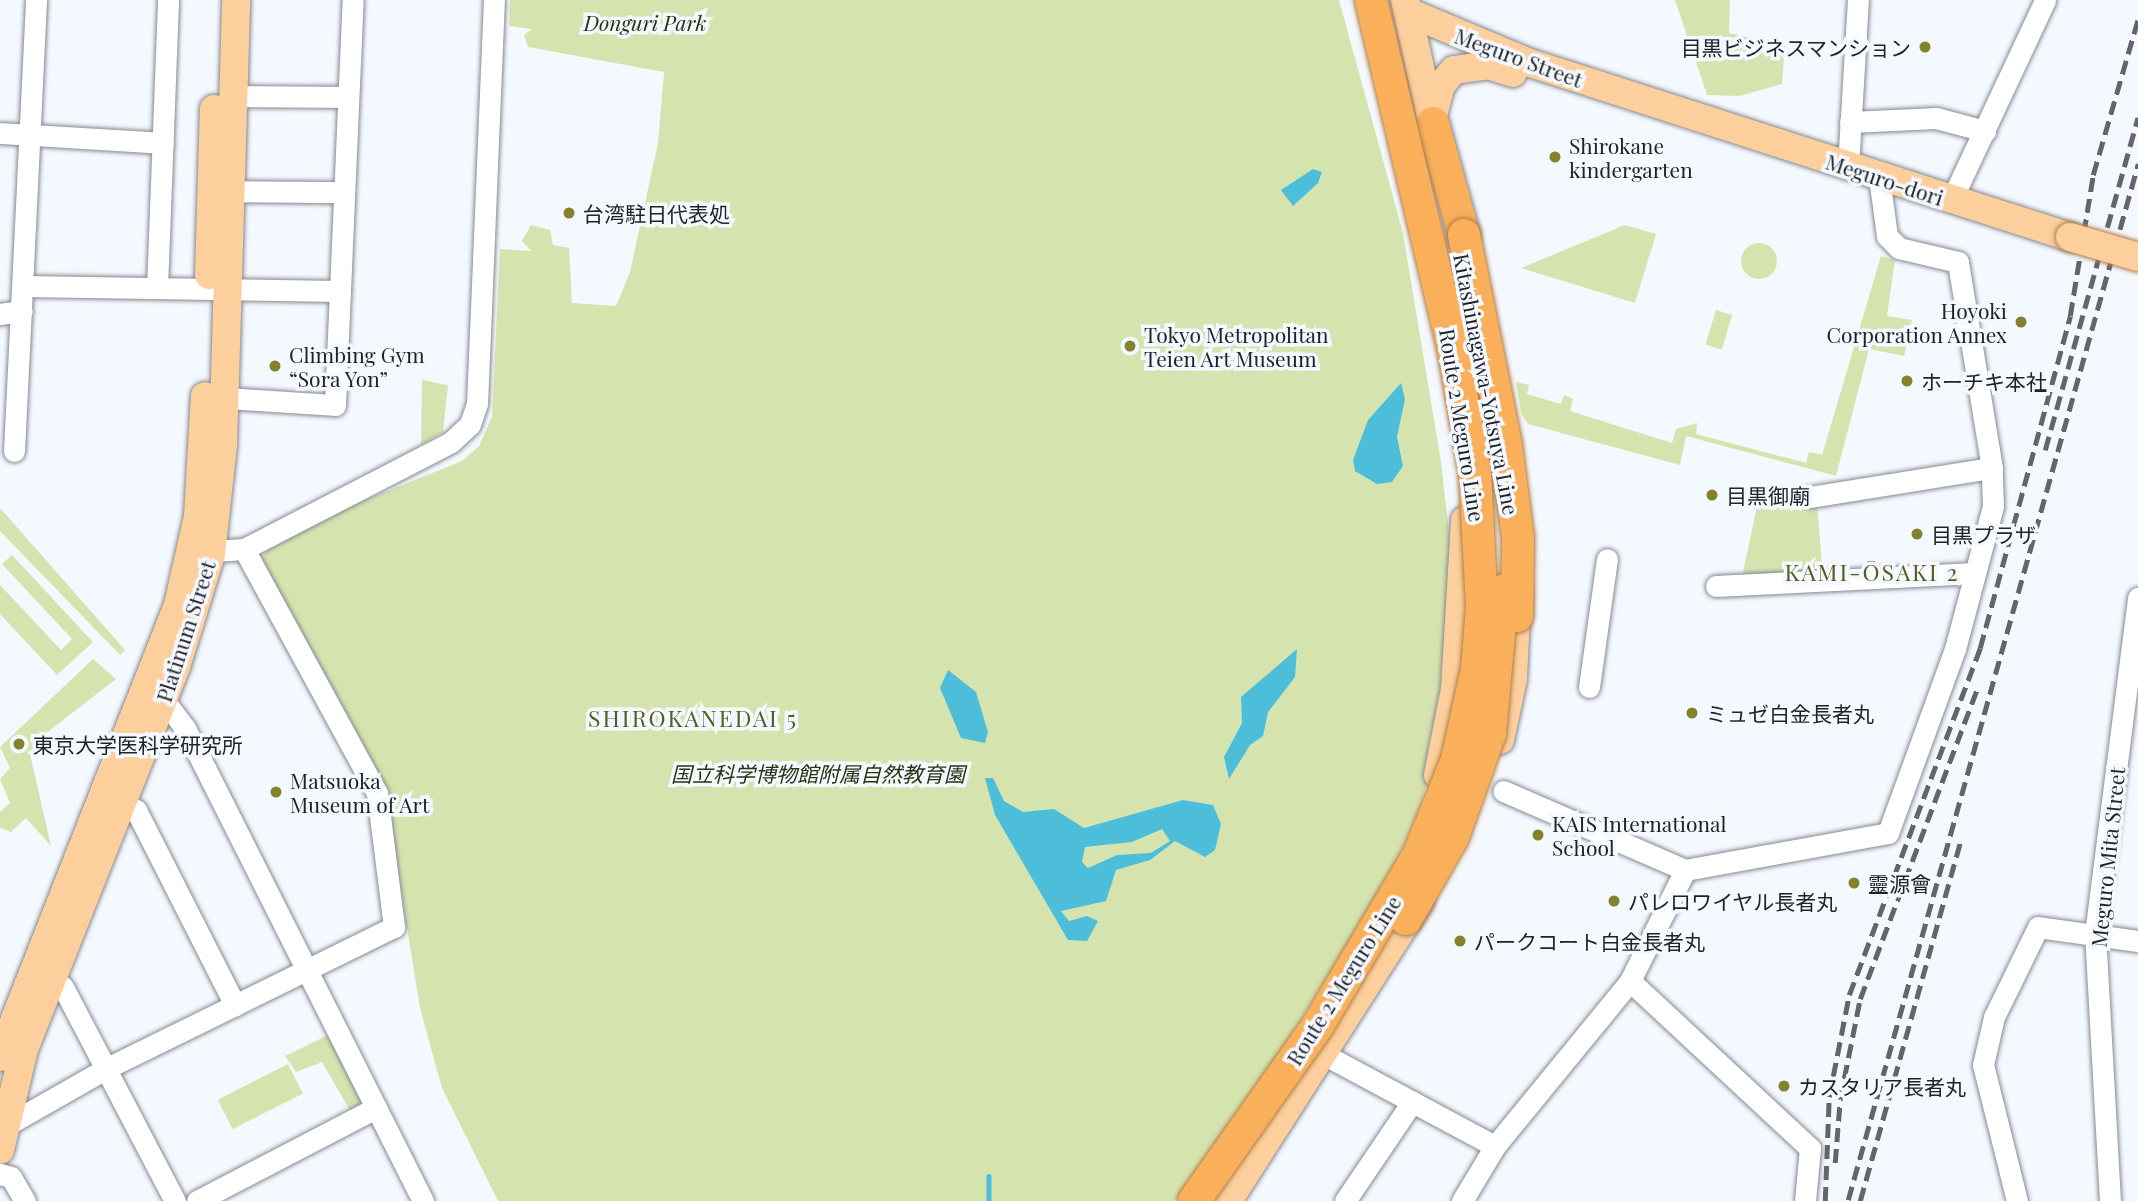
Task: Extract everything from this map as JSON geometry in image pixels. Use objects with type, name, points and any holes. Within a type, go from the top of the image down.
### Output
[{"type":"highway","name":"Route 2 Meguro Line","points":[[1220,1201],[1419,899],[1457,797],[1480,644],[1475,474],[1453,347],[1371,0]]},
{"type":"highway","name":"Route 2 Meguro Line","points":[[1194,1201],[1318,1025],[1457,797],[1490,733],[1500,674],[1500,528],[1471,344],[1401,4]]},
{"type":"highway","points":[[1433,123],[1464,235],[1518,538],[1516,626],[1505,698],[1457,797]]},
{"type":"highway","points":[[1396,153],[1411,237],[1444,380],[1467,554],[1457,797]]},
{"type":"main road","name":"Platinum Street","points":[[201,553],[201,483],[218,288],[221,191],[216,0]]},
{"type":"main road","name":"Platinum Street","points":[[221,191],[234,96],[236,0]]},
{"type":"main road","name":"Kitashinagawa-Yotsuya Line","points":[[1181,1201],[1228,1145],[1401,868],[1441,764],[1461,625],[1465,523],[1432,296],[1357,0]]},
{"type":"main road","name":"Kitashinagawa-Yotsuya Line","points":[[1228,1201],[1325,1055],[1463,829],[1499,741],[1513,679],[1516,507],[1433,123],[1401,4]]},
{"type":"main road","name":"Meguro Street","points":[[1401,4],[1632,98]]},
{"type":"main road","points":[[1433,123],[1441,85],[1468,64],[1632,98]]},
{"type":"main road","name":"Meguro-dori","points":[[1632,98],[1951,201],[2138,257]]},
{"type":"main road","name":"Platinum Street","points":[[4,1072],[51,979],[122,805],[154,695],[201,553],[224,398],[218,288]]},
{"type":"main road","name":"Platinum Street","points":[[1,1136],[4,1072],[154,695]]},
{"type":"street","points":[[14,451],[36,0]]},
{"type":"street","points":[[157,288],[167,0]]},
{"type":"street","points":[[224,398],[335,405],[353,0]]},
{"type":"street","points":[[201,553],[244,549],[451,442],[470,424],[477,404],[494,0]]},
{"type":"street","points":[[1848,167],[1858,0]]},
{"type":"street","points":[[1951,201],[2045,0]]},
{"type":"street","points":[[234,96],[347,97]]},
{"type":"street","points":[[1850,122],[1936,118],[1985,131]]},
{"type":"street","points":[[0,133],[163,143]]},
{"type":"street","points":[[1503,792],[1685,870],[1888,833],[1955,649],[1993,506],[1992,468],[1958,262],[1899,248],[1887,236],[1879,177]]},
{"type":"street","points":[[221,191],[344,192]]},
{"type":"street","points":[[24,286],[340,291]]},
{"type":"street","points":[[0,314],[22,311]]},
{"type":"street","points":[[1810,496],[1992,468]]},
{"type":"street","points":[[1,1136],[107,1068],[394,927],[383,813],[244,549]]},
{"type":"street","points":[[1589,687],[1607,559]]},
{"type":"street","points":[[1716,586],[1974,573]]},
{"type":"street","name":"Meguro Mita Street","points":[[2110,1201],[2095,934],[2129,738],[2138,598]]},
{"type":"street","points":[[154,695],[185,728],[424,1201]]},
{"type":"street","points":[[122,805],[136,810],[235,1005]]},
{"type":"street","points":[[1462,1201],[1494,1146],[1630,981],[1685,870]]},
{"type":"street","points":[[2017,1201],[1983,1065],[1987,1033],[2038,927],[2138,941]]},
{"type":"street","points":[[51,979],[63,987],[175,1201]]},
{"type":"street","points":[[1630,981],[1810,1148],[1805,1201]]},
{"type":"street","points":[[1325,1055],[1494,1146]]},
{"type":"street","points":[[1345,1201],[1412,1102]]},
{"type":"street","points":[[197,1201],[376,1108]]},
{"type":"street","points":[[0,1174],[11,1177],[25,1201]]},
{"type":"green space","name":"国立科学博物館附属自然教育園","points":[[510,0],[1339,0],[1403,233],[1441,462],[1455,585],[1432,763],[1417,817],[1383,888],[1276,1059],[1175,1201],[498,1201],[442,1088],[420,1008],[386,797],[255,572],[266,551],[345,508],[462,461],[479,446],[492,417],[500,249],[531,251],[522,241],[531,225],[550,230],[553,245],[569,248],[572,303],[616,306],[630,272],[658,143],[664,72],[528,47],[524,35],[532,29],[509,26]]},
{"type":"green space","points":[[1675,0],[1730,0],[1729,33],[1785,45],[1782,84],[1740,96],[1707,95]]},
{"type":"green space","points":[[1625,225],[1656,234],[1635,303],[1521,268]]},
{"type":"green space","points":[[1759,243],[1772,248],[1777,261],[1772,274],[1759,279],[1746,274],[1741,261],[1746,248]]},
{"type":"green space","points":[[1881,256],[1895,260],[1887,316],[1912,320],[1904,356],[1869,349],[1836,476],[1686,436],[1680,465],[1528,424],[1521,413],[1516,382],[1529,385],[1527,394],[1561,404],[1564,395],[1573,399],[1570,411],[1672,443],[1676,429],[1697,423],[1696,434],[1806,463],[1809,452],[1822,455]]},
{"type":"green space","points":[[1716,310],[1732,315],[1722,349],[1705,344]]},
{"type":"green space","points":[[422,380],[448,385],[443,432],[421,445]]},
{"type":"green space","points":[[1817,504],[1823,576],[1741,581],[1757,507]]},
{"type":"green space","points":[[0,508],[125,650],[120,655],[0,531]]},
{"type":"green space","points":[[12,555],[93,642],[57,675],[0,614],[0,585],[61,650],[72,639],[2,564]]},
{"type":"green space","points":[[93,659],[116,679],[45,734],[30,754],[51,846],[26,818],[11,832],[0,828],[0,812],[10,803],[0,779],[10,768],[0,747]]},
{"type":"green space","points":[[330,1034],[367,1106],[352,1114],[322,1062],[296,1072],[285,1056]]},
{"type":"green space","points":[[288,1064],[303,1093],[233,1129],[218,1100]]},
{"type":"water","points":[[1313,169],[1322,172],[1318,183],[1293,206],[1281,190]]},
{"type":"water","points":[[1401,383],[1405,399],[1397,437],[1403,466],[1392,482],[1377,484],[1355,471],[1353,460],[1368,420]]},
{"type":"water","points":[[1297,649],[1295,677],[1268,712],[1263,736],[1250,745],[1229,779],[1224,757],[1242,723],[1241,697]]},
{"type":"water","points":[[948,670],[976,692],[988,732],[985,743],[961,738],[940,688]]},
{"type":"water","points":[[985,778],[993,778],[1004,801],[1023,812],[1054,809],[1084,828],[1183,800],[1213,805],[1221,824],[1215,850],[1205,857],[1175,841],[1150,860],[1116,870],[1106,901],[1061,911],[1069,921],[1087,916],[1098,921],[1087,941],[1068,940],[995,815]],"holes":[[[1162,829],[1170,841],[1151,853],[1117,855],[1088,868],[1082,862],[1085,847],[1132,842]]]},
{"type":"waterway","points":[[989,1176],[989,1201]]},
{"type":"railway","points":[[1825,1201],[1829,1097],[1849,995],[1980,648],[2070,316],[2093,175],[2138,19]]},
{"type":"railway","points":[[2045,450],[2138,118]]},
{"type":"railway","points":[[1848,1200],[2138,164]]},
{"type":"railway","points":[[1835,1163],[1840,1099],[1860,999],[1977,689]]},
{"type":"railway","points":[[1860,1201],[1961,840]]},
{"type":"place","name":"目黒ビジネスマンション","points":[[1925,47]]},
{"type":"place","name":"Shirokane kindergarten","points":[[1555,157]]},
{"type":"place","name":"台湾駐日代表処","points":[[569,213]]},
{"type":"place","name":"Hoyoki Corporation Annex","points":[[2021,322]]},
{"type":"place","name":"Tokyo Metropolitan Teien Art Museum","points":[[1130,346]]},
{"type":"place","name":"Climbing Gym “Sora Yon”","points":[[275,366]]},
{"type":"place","name":"ホーチキ本社","points":[[1907,381]]},
{"type":"place","name":"目黒御廟","points":[[1712,495]]},
{"type":"place","name":"目黒プラザ","points":[[1917,534]]},
{"type":"place","name":"ミュゼ白金長者丸","points":[[1692,713]]},
{"type":"place","name":"東京大学医科学研究所","points":[[19,744]]},
{"type":"place","name":"Matsuoka Museum of Art","points":[[276,792]]},
{"type":"place","name":"KAIS International School","points":[[1538,835]]},
{"type":"place","name":"靈源會","points":[[1854,883]]},
{"type":"place","name":"パレロワイヤル長者丸","points":[[1614,901]]},
{"type":"place","name":"パークコート白金長者丸","points":[[1460,941]]},
{"type":"place","name":"カスタリア長者丸","points":[[1784,1086]]},
{"type":"district","name":"KAMI-ŌSAKI 2","points":[[1872,572]]},
{"type":"district","name":"SHIROKANEDAI 5","points":[[693,718]]},
{"type":"park label","name":"Donguri Park","points":[[645,22]]}]
